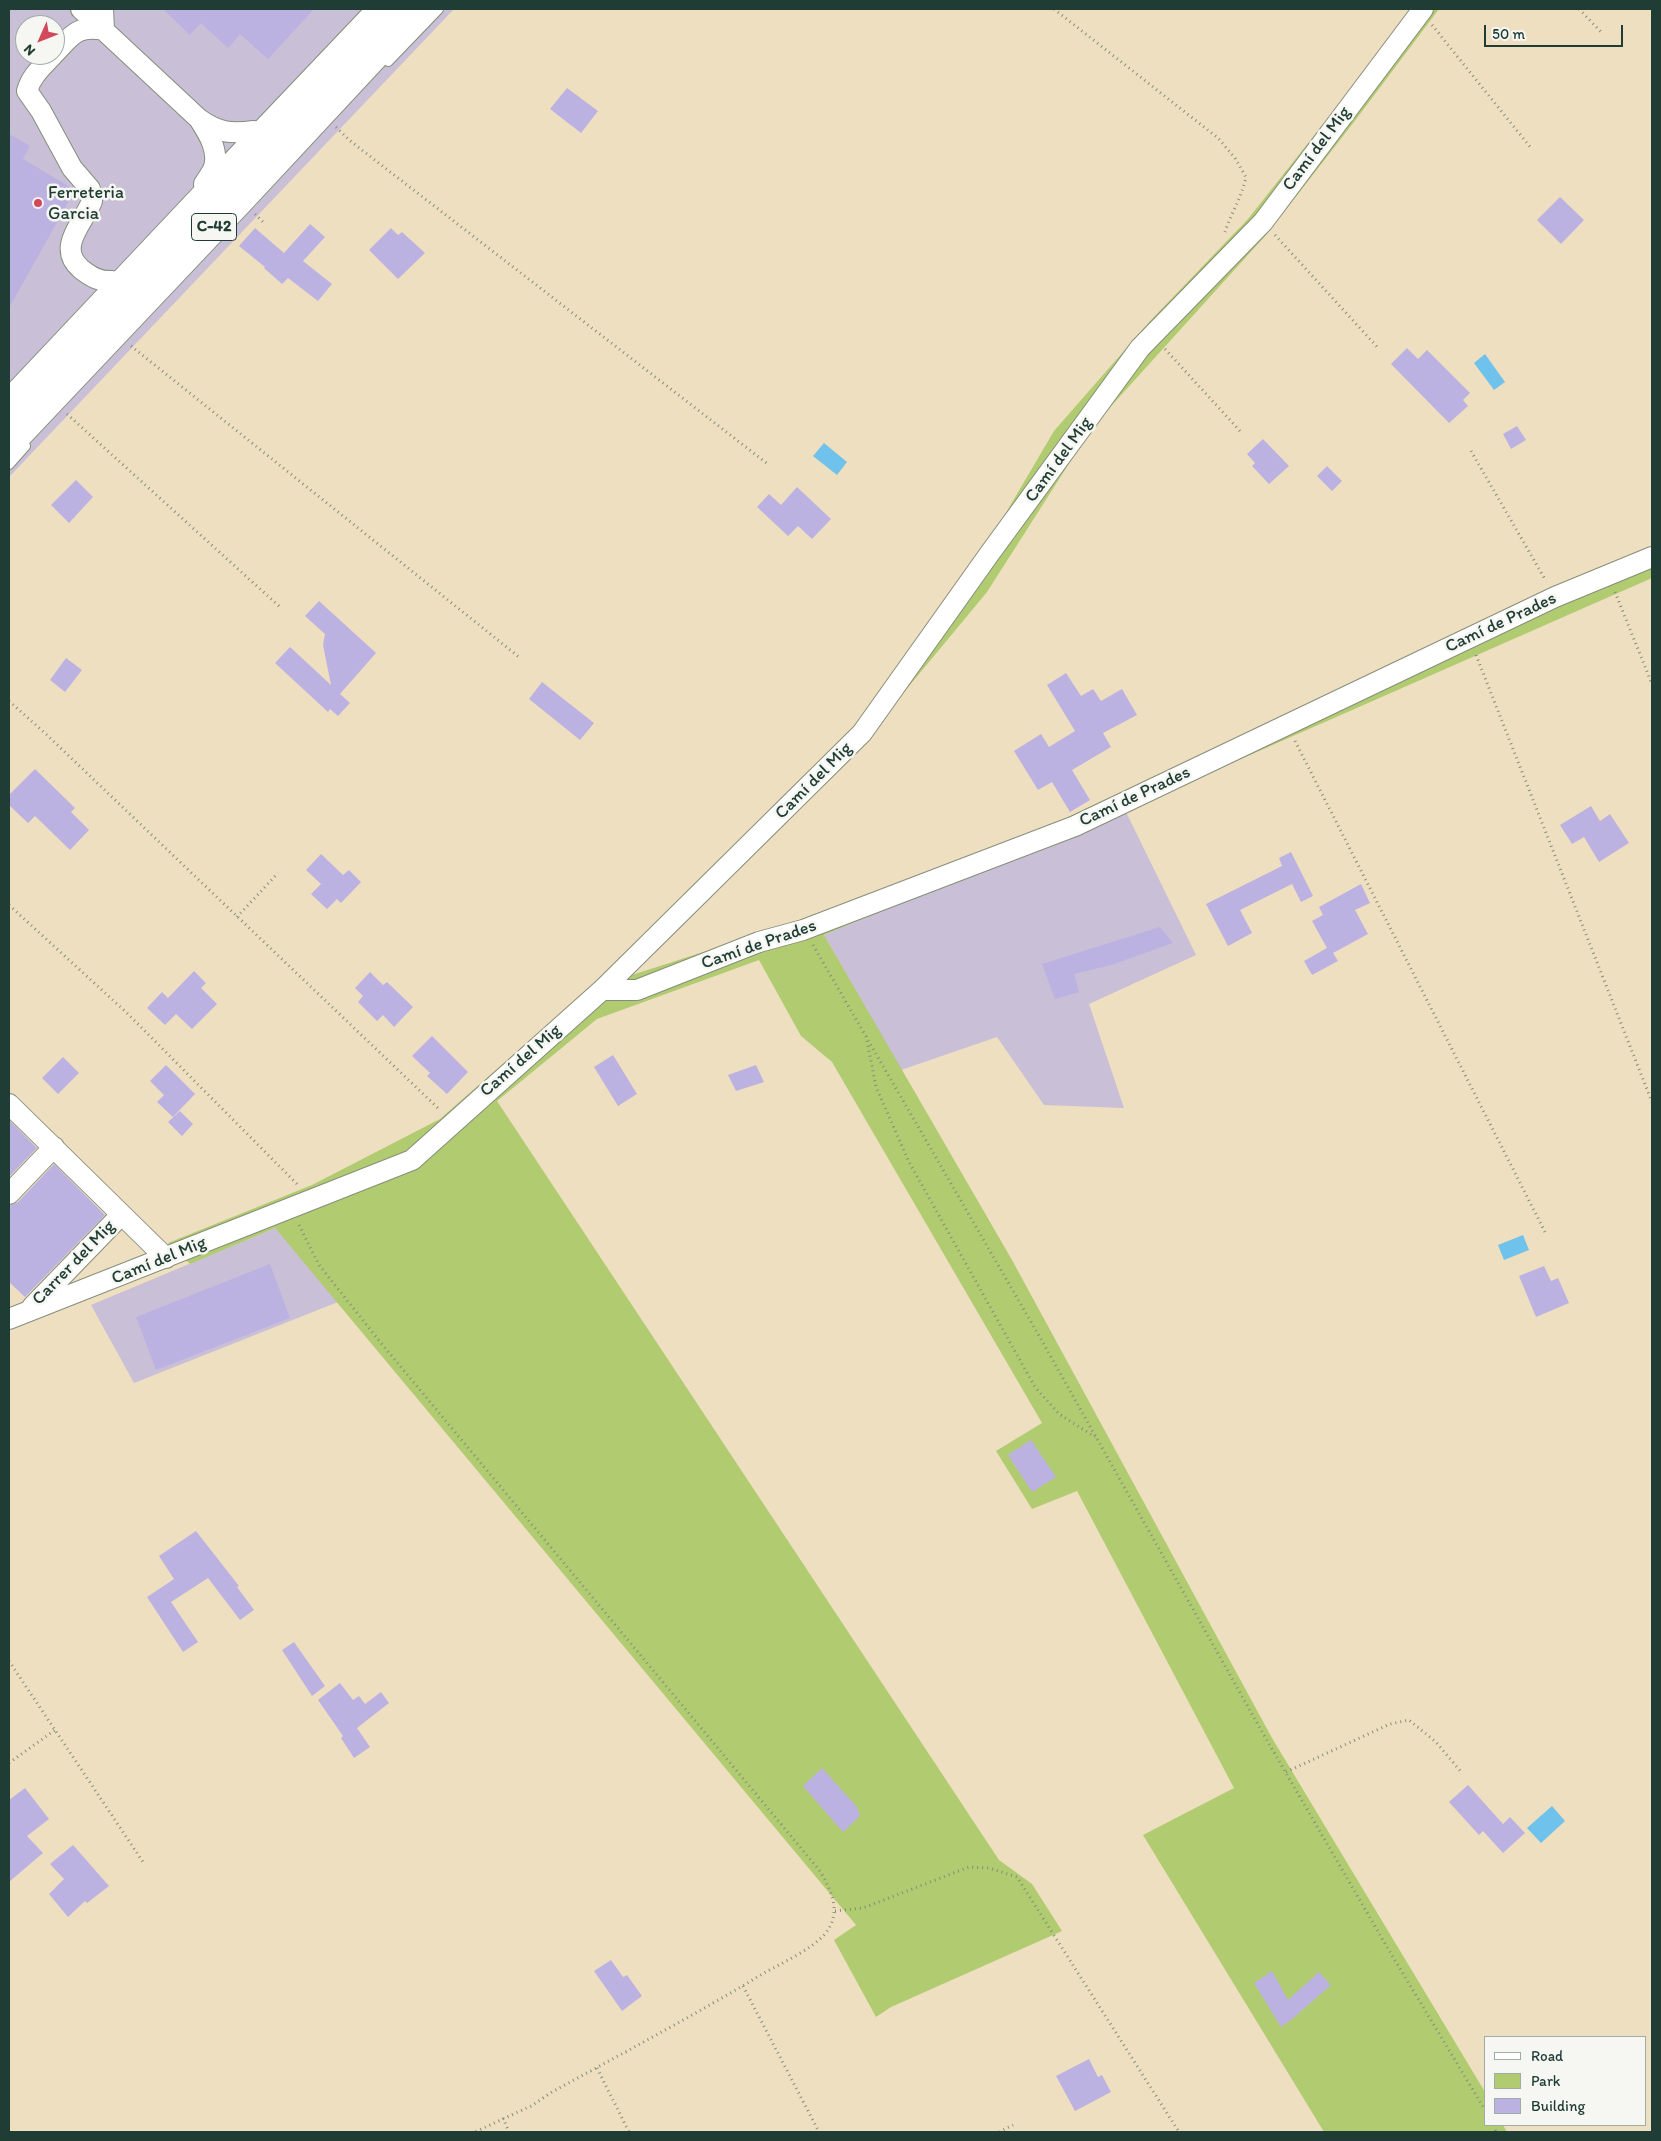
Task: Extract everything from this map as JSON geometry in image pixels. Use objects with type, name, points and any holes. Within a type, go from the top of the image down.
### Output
[{"type":"main road","name":"C-42","points":[[9,413],[389,9]]},
{"type":"main road","name":"C-42","points":[[9,444],[418,9]]},
{"type":"street","points":[[82,9],[199,120],[214,130],[228,133],[254,131]]},
{"type":"street","points":[[103,9],[104,30]]},
{"type":"street","name":"Camí del Mig","points":[[16,1312],[166,1258],[412,1160],[602,990],[862,733],[990,553],[1140,348],[1263,222],[1422,10]]},
{"type":"street","points":[[65,42],[81,29],[104,30]]},
{"type":"street","points":[[44,65],[30,83],[27,91],[41,111],[72,168],[90,188],[92,201],[71,241],[69,252],[76,264],[90,276],[104,282],[112,281]]},
{"type":"street","points":[[199,120],[213,143],[215,155],[214,167],[204,184]]},
{"type":"street","name":"Camí de Prades","points":[[602,990],[637,990],[759,942],[803,930],[1075,826],[1555,597],[1652,557]]},
{"type":"street","points":[[9,1104],[166,1258]]},
{"type":"street","points":[[9,1194],[54,1147]]},
{"type":"street","name":"Carrer del Mig","points":[[16,1312],[122,1215]]},
{"type":"lane","points":[[9,391],[370,9]]},
{"type":"lane","points":[[378,72],[438,9]]},
{"type":"lane","points":[[9,464],[35,436]]},
{"type":"path","points":[[1054,9],[1218,138],[1235,158],[1246,177],[1243,193],[1229,219],[1223,239],[1229,257]]},
{"type":"path","points":[[1580,9],[1603,34]]},
{"type":"path","points":[[1422,10],[1531,148]]},
{"type":"path","points":[[330,122],[349,140],[769,465]]},
{"type":"path","points":[[1263,222],[1291,250],[1378,349]]},
{"type":"path","points":[[1153,336],[1240,431]]},
{"type":"path","points":[[125,341],[519,657]]},
{"type":"path","points":[[60,408],[280,607]]},
{"type":"path","points":[[1471,450],[1555,597]]},
{"type":"path","points":[[1608,575],[1652,684]]},
{"type":"path","points":[[1469,638],[1652,1102]]},
{"type":"path","points":[[9,701],[453,1122]]},
{"type":"path","points":[[1286,725],[1545,1232]]},
{"type":"path","points":[[237,917],[278,873]]},
{"type":"path","points":[[9,904],[127,1013],[313,1200]]},
{"type":"path","points":[[803,930],[865,1033],[1387,1947],[1484,2108]]},
{"type":"path","points":[[865,1033],[876,1088],[909,1162],[1035,1387],[1059,1414],[1096,1438]]},
{"type":"path","points":[[290,1209],[319,1265],[820,1871],[831,1890],[835,1911],[825,1934],[808,1947],[700,2012],[531,2106],[475,2132]]},
{"type":"path","points":[[9,1661],[143,1862]]},
{"type":"path","points":[[1286,1772],[1390,1724],[1409,1720],[1436,1742],[1462,1773]]},
{"type":"path","points":[[9,1763],[56,1730]]},
{"type":"path","points":[[835,1911],[863,1908],[969,1866],[989,1868],[1018,1877],[1153,2088],[1179,2132]]},
{"type":"path","points":[[743,1986],[819,2132]]},
{"type":"path","points":[[597,2068],[629,2132]]},
{"type":"path","points":[[503,2118],[510,2132]]},
{"type":"path","points":[[999,2132],[1013,2125]]},
{"type":"shaded area","points":[[9,9],[454,9],[9,477]]},
{"type":"shaded area","points":[[1125,810],[1196,955],[1089,1004],[1124,1108],[1044,1105],[997,1037],[901,1070],[824,935]]},
{"type":"shaded area","points":[[275,1228],[338,1302],[134,1383],[91,1305]]},
{"type":"green space","points":[[1410,9],[1439,9],[1266,235],[1093,426],[987,592],[861,744],[632,975],[793,923],[1047,827],[1289,713],[1652,549],[1652,578],[1125,810],[824,935],[1012,1260],[1272,1738],[1484,2090],[1484,2126],[1504,2126],[1507,2132],[1324,2132],[1143,1835],[1234,1788],[1077,1491],[1032,1509],[996,1451],[1042,1423],[832,1062],[801,1036],[759,960],[597,1019],[497,1101],[999,1860],[1032,1884],[1062,1931],[891,2007],[876,2017],[834,1940],[856,1925],[275,1228],[190,1264],[168,1243],[312,1185],[440,1119],[618,963],[855,728],[987,545],[1054,431],[1151,320],[1248,219],[1354,85]]},
{"type":"water","points":[[1485,354],[1505,382],[1494,390],[1474,363]]},
{"type":"water","points":[[824,443],[847,462],[837,475],[813,456]]},
{"type":"water","points":[[1523,1235],[1529,1250],[1504,1260],[1498,1245]]},
{"type":"water","points":[[1552,1806],[1565,1821],[1541,1843],[1527,1828]]},
{"type":"building","points":[[163,9],[314,9],[268,59],[240,34],[228,48],[201,23],[190,35]]},
{"type":"building","points":[[567,88],[598,111],[581,133],[550,109]]},
{"type":"building","name":"Ferreteria Garcia","points":[[9,134],[30,146],[23,159],[75,190],[9,308]]},
{"type":"building","points":[[1560,197],[1584,220],[1561,244],[1537,220]]},
{"type":"building","points":[[310,224],[325,237],[303,261],[332,284],[318,301],[288,278],[282,284],[239,246],[255,228],[284,253]]},
{"type":"building","points":[[391,228],[398,235],[402,232],[425,253],[398,279],[369,250]]},
{"type":"building","points":[[1407,348],[1418,359],[1427,350],[1470,393],[1463,400],[1468,406],[1449,423],[1391,364]]},
{"type":"building","points":[[1517,426],[1526,440],[1511,449],[1503,434]]},
{"type":"building","points":[[1263,439],[1289,466],[1269,484],[1252,466],[1255,463],[1247,454]]},
{"type":"building","points":[[1327,466],[1342,481],[1332,491],[1317,476]]},
{"type":"building","points":[[76,480],[93,497],[69,523],[51,505]]},
{"type":"building","points":[[797,487],[831,519],[812,539],[798,526],[788,536],[757,507],[769,494],[781,505]]},
{"type":"building","points":[[319,601],[376,653],[340,694],[350,703],[338,716],[330,709],[328,712],[275,663],[290,647],[331,685],[323,645],[325,634],[305,616]]},
{"type":"building","points":[[66,658],[82,670],[65,692],[50,680]]},
{"type":"building","points":[[1066,673],[1081,696],[1093,689],[1101,701],[1122,689],[1137,715],[1103,733],[1111,747],[1072,770],[1090,800],[1070,812],[1052,782],[1038,790],[1014,751],[1041,734],[1049,747],[1075,731],[1047,685]]},
{"type":"building","points":[[542,682],[594,723],[580,740],[529,699]]},
{"type":"building","points":[[35,769],[75,808],[71,812],[89,830],[70,850],[35,816],[28,823],[9,805],[9,795]]},
{"type":"building","points":[[1591,806],[1600,821],[1610,814],[1629,843],[1599,862],[1584,837],[1572,844],[1560,825]]},
{"type":"building","points":[[1291,852],[1313,896],[1301,902],[1292,884],[1240,910],[1252,933],[1228,946],[1206,904],[1282,866],[1279,858]]},
{"type":"building","points":[[321,854],[343,875],[349,870],[361,882],[341,903],[337,899],[327,909],[311,894],[321,884],[306,870]]},
{"type":"building","points":[[1361,884],[1370,903],[1355,910],[1368,934],[1333,953],[1338,961],[1312,975],[1304,961],[1327,948],[1312,921],[1323,915],[1319,907]]},
{"type":"building","points":[[1160,927],[1173,943],[1111,965],[1074,974],[1079,992],[1055,999],[1042,964]]},
{"type":"building","points":[[194,971],[206,983],[201,988],[217,1004],[192,1029],[176,1014],[165,1025],[147,1008],[162,992],[168,998]]},
{"type":"building","points":[[370,972],[383,985],[387,982],[413,1007],[394,1027],[383,1015],[377,1021],[358,1002],[363,996],[355,988]]},
{"type":"building","points":[[432,1036],[468,1072],[447,1094],[427,1076],[430,1073],[412,1056]]},
{"type":"building","points":[[613,1055],[637,1094],[618,1106],[594,1067]]},
{"type":"building","points":[[63,1057],[79,1073],[58,1094],[42,1078]]},
{"type":"building","points":[[166,1065],[195,1094],[173,1117],[157,1102],[164,1095],[150,1081]]},
{"type":"building","points":[[756,1065],[764,1082],[736,1091],[728,1075]]},
{"type":"building","points":[[180,1111],[193,1124],[182,1136],[168,1122]]},
{"type":"building","points":[[9,1120],[37,1148],[9,1177]]},
{"type":"building","points":[[54,1164],[105,1215],[25,1297],[9,1282],[9,1206],[18,1202]]},
{"type":"building","points":[[270,1264],[290,1318],[156,1370],[136,1317]]},
{"type":"building","points":[[1544,1266],[1551,1281],[1558,1278],[1569,1303],[1536,1317],[1519,1276]]},
{"type":"building","points":[[1031,1440],[1056,1477],[1032,1492],[1008,1455]]},
{"type":"building","points":[[196,1531],[239,1586],[237,1587],[254,1610],[240,1620],[208,1578],[171,1602],[198,1642],[183,1652],[147,1597],[174,1579],[159,1556]]},
{"type":"building","points":[[294,1642],[325,1686],[312,1696],[282,1650]]},
{"type":"building","points":[[340,1683],[353,1700],[359,1696],[365,1704],[381,1692],[389,1703],[357,1728],[370,1747],[354,1758],[341,1738],[343,1736],[318,1700]]},
{"type":"building","points":[[822,1768],[857,1807],[860,1816],[843,1832],[803,1786]]},
{"type":"building","points":[[1468,1785],[1503,1824],[1510,1817],[1525,1833],[1503,1853],[1483,1831],[1479,1835],[1449,1802]]},
{"type":"building","points":[[25,1788],[49,1819],[27,1836],[43,1853],[9,1882],[9,1800]]},
{"type":"building","points":[[73,1845],[109,1886],[87,1903],[85,1901],[68,1917],[49,1894],[64,1879],[50,1864]]},
{"type":"building","points":[[611,1960],[623,1977],[627,1975],[642,1996],[622,2011],[594,1971]]},
{"type":"building","points":[[1272,1971],[1288,2000],[1319,1972],[1331,1985],[1281,2027],[1254,1983]]},
{"type":"building","points":[[1089,2059],[1098,2077],[1102,2075],[1111,2092],[1075,2111],[1056,2076]]},
{"type":"place","name":"Ferreteria Garcia","points":[[38,203]]}]
